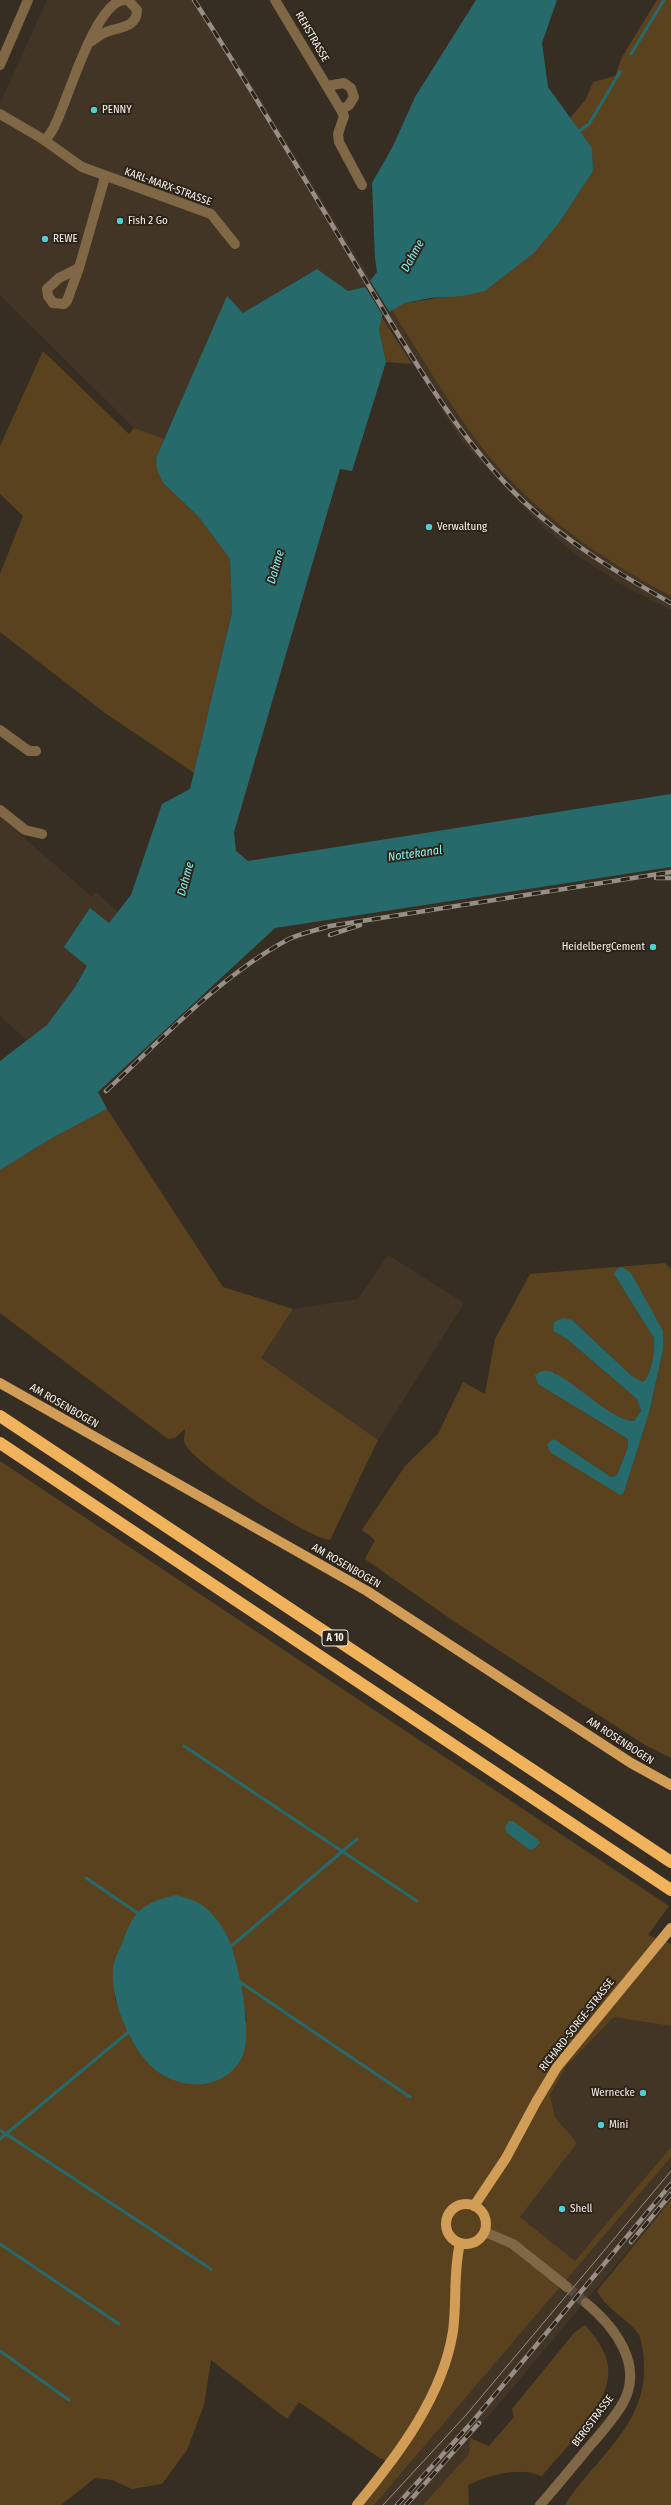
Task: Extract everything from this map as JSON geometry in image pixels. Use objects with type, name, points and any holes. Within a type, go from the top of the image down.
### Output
[{"type":"highway","name":"A 10","points":[[0,1416],[670,1861]]},
{"type":"highway","name":"A 10","points":[[0,1444],[671,1890]]},
{"type":"main road","name":"AM ROSENBOGEN","points":[[0,1383],[367,1591],[631,1763],[671,1785]]},
{"type":"main road","name":"RICHARD-SORGE-STRASSE","points":[[474,2206],[506,2158],[536,2102],[561,2063],[671,1928]]},
{"type":"main road","points":[[474,2206],[483,2214],[486,2226],[485,2232],[472,2244],[460,2243],[448,2232],[449,2215],[457,2207],[474,2206]]},
{"type":"main road","points":[[357,2505],[416,2422],[440,2377],[453,2330],[455,2276],[460,2243]]},
{"type":"street","points":[[0,65],[28,0]]},
{"type":"street","points":[[45,141],[56,125],[71,83],[90,42],[110,8],[117,1],[124,0],[129,1],[137,10],[134,21],[129,26],[103,33],[90,42]]},
{"type":"street","name":"REHSTRASSE","points":[[275,0],[341,110]]},
{"type":"street","points":[[327,86],[344,82],[351,88],[354,97],[349,105],[341,110],[344,116],[338,134],[339,142],[362,185]]},
{"type":"street","name":"KARL-MARX-STRASSE","points":[[0,114],[45,141],[82,167],[105,177],[211,214],[234,244]]},
{"type":"street","points":[[79,268],[105,177]]},
{"type":"street","points":[[0,730],[29,751],[36,751]]},
{"type":"street","points":[[0,810],[25,830],[42,834]]},
{"type":"street","points":[[485,2232],[513,2244],[566,2287]]},
{"type":"street","name":"BERGSTRASSE","points":[[540,2505],[609,2423],[624,2402],[628,2386],[630,2370],[627,2353],[613,2328],[586,2303]]},
{"type":"shaded area","points":[[47,0],[196,0],[247,77],[390,311],[392,310],[475,438],[496,464],[551,517],[606,559],[671,596],[671,610],[626,587],[578,556],[546,530],[463,443],[365,287],[348,291],[317,269],[243,313],[227,297],[164,439],[134,428],[0,295],[0,103]]},
{"type":"shaded area","points":[[657,0],[671,0],[671,596],[643,581],[589,547],[539,507],[516,485],[494,462],[463,422],[392,310],[405,303],[485,291],[534,253],[559,223],[593,171],[592,148],[570,118],[586,99],[593,82],[615,76],[622,57]]},
{"type":"shaded area","points":[[381,316],[412,364],[386,362],[379,330]]},
{"type":"shaded area","points":[[43,351],[129,434],[134,428],[164,439],[156,458],[164,484],[198,516],[230,559],[232,611],[194,773],[105,713],[0,632],[0,574],[23,516],[0,494],[0,446]]},
{"type":"shaded area","points":[[0,817],[92,897],[96,892],[119,913],[109,923],[90,908],[87,966],[75,987],[47,1025],[28,1041],[0,1016]]},
{"type":"shaded area","points":[[107,1109],[223,1287],[293,1309],[261,1358],[378,1440],[330,1540],[317,1536],[299,1527],[276,1514],[229,1483],[193,1454],[184,1442],[185,1429],[175,1438],[168,1439],[0,1313],[0,1170],[52,1138]]},
{"type":"shaded area","points":[[388,1255],[464,1303],[378,1440],[261,1358],[293,1309],[358,1299]]},
{"type":"shaded area","points":[[665,1263],[671,1269],[671,1758],[645,1745],[452,1620],[365,1559],[375,1540],[362,1530],[405,1466],[438,1434],[463,1382],[485,1394],[495,1339],[530,1274]],"holes":[[[614,1274],[663,1350],[649,1413],[624,1492],[554,1439],[611,1477],[617,1475],[628,1447],[628,1439],[538,1384],[554,1372],[603,1409],[614,1415],[634,1421],[641,1411],[637,1399],[567,1339],[553,1331],[572,1320],[632,1376],[643,1382],[651,1368],[654,1338]]]},
{"type":"shaded area","points":[[0,1461],[669,1906],[648,1935],[671,1944],[671,2026],[614,2017],[567,2065],[550,2095],[555,2117],[577,2143],[520,2217],[575,2261],[671,2147],[671,2157],[374,2505],[364,2505],[395,2465],[378,2457],[299,2402],[287,2419],[211,2360],[204,2405],[187,2450],[162,2484],[132,2489],[112,2480],[95,2478],[61,2505],[0,2505]],"holes":[[[113,1966],[243,1999],[247,2022],[125,2022],[115,1999]]]},
{"type":"shaded area","points":[[614,2017],[671,2026],[671,2147],[575,2261],[520,2217],[577,2143],[555,2117],[550,2095],[567,2065]]},
{"type":"shaded area","points":[[671,2157],[671,2200],[470,2438],[469,2454],[423,2505],[374,2505]]},
{"type":"shaded area","points":[[671,2200],[671,2505],[565,2505],[627,2425],[636,2408],[642,2389],[644,2360],[639,2335],[636,2330],[601,2298],[597,2291]]},
{"type":"shaded area","points":[[585,2325],[596,2339],[605,2355],[608,2366],[608,2381],[603,2395],[585,2425],[542,2476],[524,2472],[495,2475],[468,2485],[469,2505],[423,2505],[469,2454],[470,2438],[489,2446],[514,2417],[512,2409],[574,2333]]},
{"type":"water","points":[[476,0],[557,0],[542,43],[548,87],[592,148],[593,171],[559,223],[534,253],[485,291],[462,296],[430,298],[405,303],[382,316],[379,330],[386,362],[352,471],[340,469],[234,832],[236,851],[248,861],[671,794],[671,867],[275,928],[98,1092],[107,1109],[52,1138],[0,1170],[0,1061],[47,1025],[75,987],[87,966],[64,947],[90,908],[109,923],[131,895],[162,804],[190,789],[232,612],[230,559],[198,516],[164,484],[157,470],[156,458],[227,296],[243,313],[317,269],[348,291],[365,287],[377,272],[375,258],[372,183],[393,146],[415,97]]},
{"type":"water","points":[[622,1267],[631,1273],[663,1331],[663,1350],[649,1413],[624,1492],[620,1495],[550,1452],[547,1444],[554,1439],[611,1477],[617,1475],[628,1447],[628,1439],[538,1384],[535,1375],[542,1371],[551,1372],[573,1384],[611,1412],[623,1418],[634,1421],[641,1411],[637,1399],[567,1339],[553,1331],[554,1322],[563,1318],[572,1320],[632,1376],[643,1382],[651,1368],[654,1338],[614,1274],[617,1269]]},
{"type":"water","points":[[509,1821],[513,1821],[540,1842],[535,1848],[530,1850],[506,1832],[505,1827]]},
{"type":"water","points":[[176,1895],[200,1904],[212,1914],[220,1924],[231,1945],[243,1994],[246,2044],[243,2055],[235,2067],[225,2076],[213,2082],[200,2084],[173,2080],[160,2073],[149,2064],[134,2044],[122,2018],[114,1992],[113,1967],[131,1922],[141,1909],[155,1901]]},
{"type":"pier","points":[[369,279],[390,313],[384,317],[364,285]]},
{"type":"waterway","points":[[631,54],[664,0]]},
{"type":"waterway","points":[[576,133],[589,124],[620,72]]},
{"type":"waterway","points":[[184,1746],[417,1901]]},
{"type":"waterway","points":[[229,1948],[357,1839]]},
{"type":"waterway","points":[[86,1878],[139,1914]]},
{"type":"waterway","points":[[237,1980],[410,2097]]},
{"type":"waterway","points":[[0,2139],[132,2029]]},
{"type":"waterway","points":[[0,2130],[211,2269]]},
{"type":"waterway","points":[[0,2244],[119,2324]]},
{"type":"waterway","points":[[0,2351],[69,2400]]},
{"type":"tunnel","points":[[567,2287],[586,2303]]},
{"type":"tram line","points":[[383,2505],[466,2415],[671,2171]]},
{"type":"railway","points":[[194,0],[262,108],[423,374],[479,454],[523,501],[575,544],[612,569],[671,603]]},
{"type":"railway","points":[[106,1091],[216,989],[264,954],[289,939],[304,933],[330,926],[671,872]]},
{"type":"railway","points":[[656,878],[671,878]]},
{"type":"railway","points":[[330,935],[360,925]]},
{"type":"railway","points":[[397,2505],[473,2421],[671,2184]]},
{"type":"railway","points":[[631,2242],[671,2194]]},
{"type":"railway","points":[[406,2505],[479,2423]]},
{"type":"place","name":"PENNY","points":[[94,110]]},
{"type":"place","name":"Fish 2 Go","points":[[120,221]]},
{"type":"place","name":"REWE","points":[[45,239]]},
{"type":"place","name":"Verwaltung","points":[[429,527]]},
{"type":"place","name":"HeidelbergCement","points":[[653,947]]},
{"type":"place","name":"Wernecke","points":[[643,2093]]},
{"type":"place","name":"Mini","points":[[601,2125]]},
{"type":"place","name":"Shell","points":[[562,2209]]},
{"type":"water label","name":"Dahme","points":[[413,256]]},
{"type":"water label","name":"Dahme","points":[[276,567]]},
{"type":"water label","name":"Nottekanal","points":[[415,854]]},
{"type":"water label","name":"Dahme","points":[[186,879]]}]
